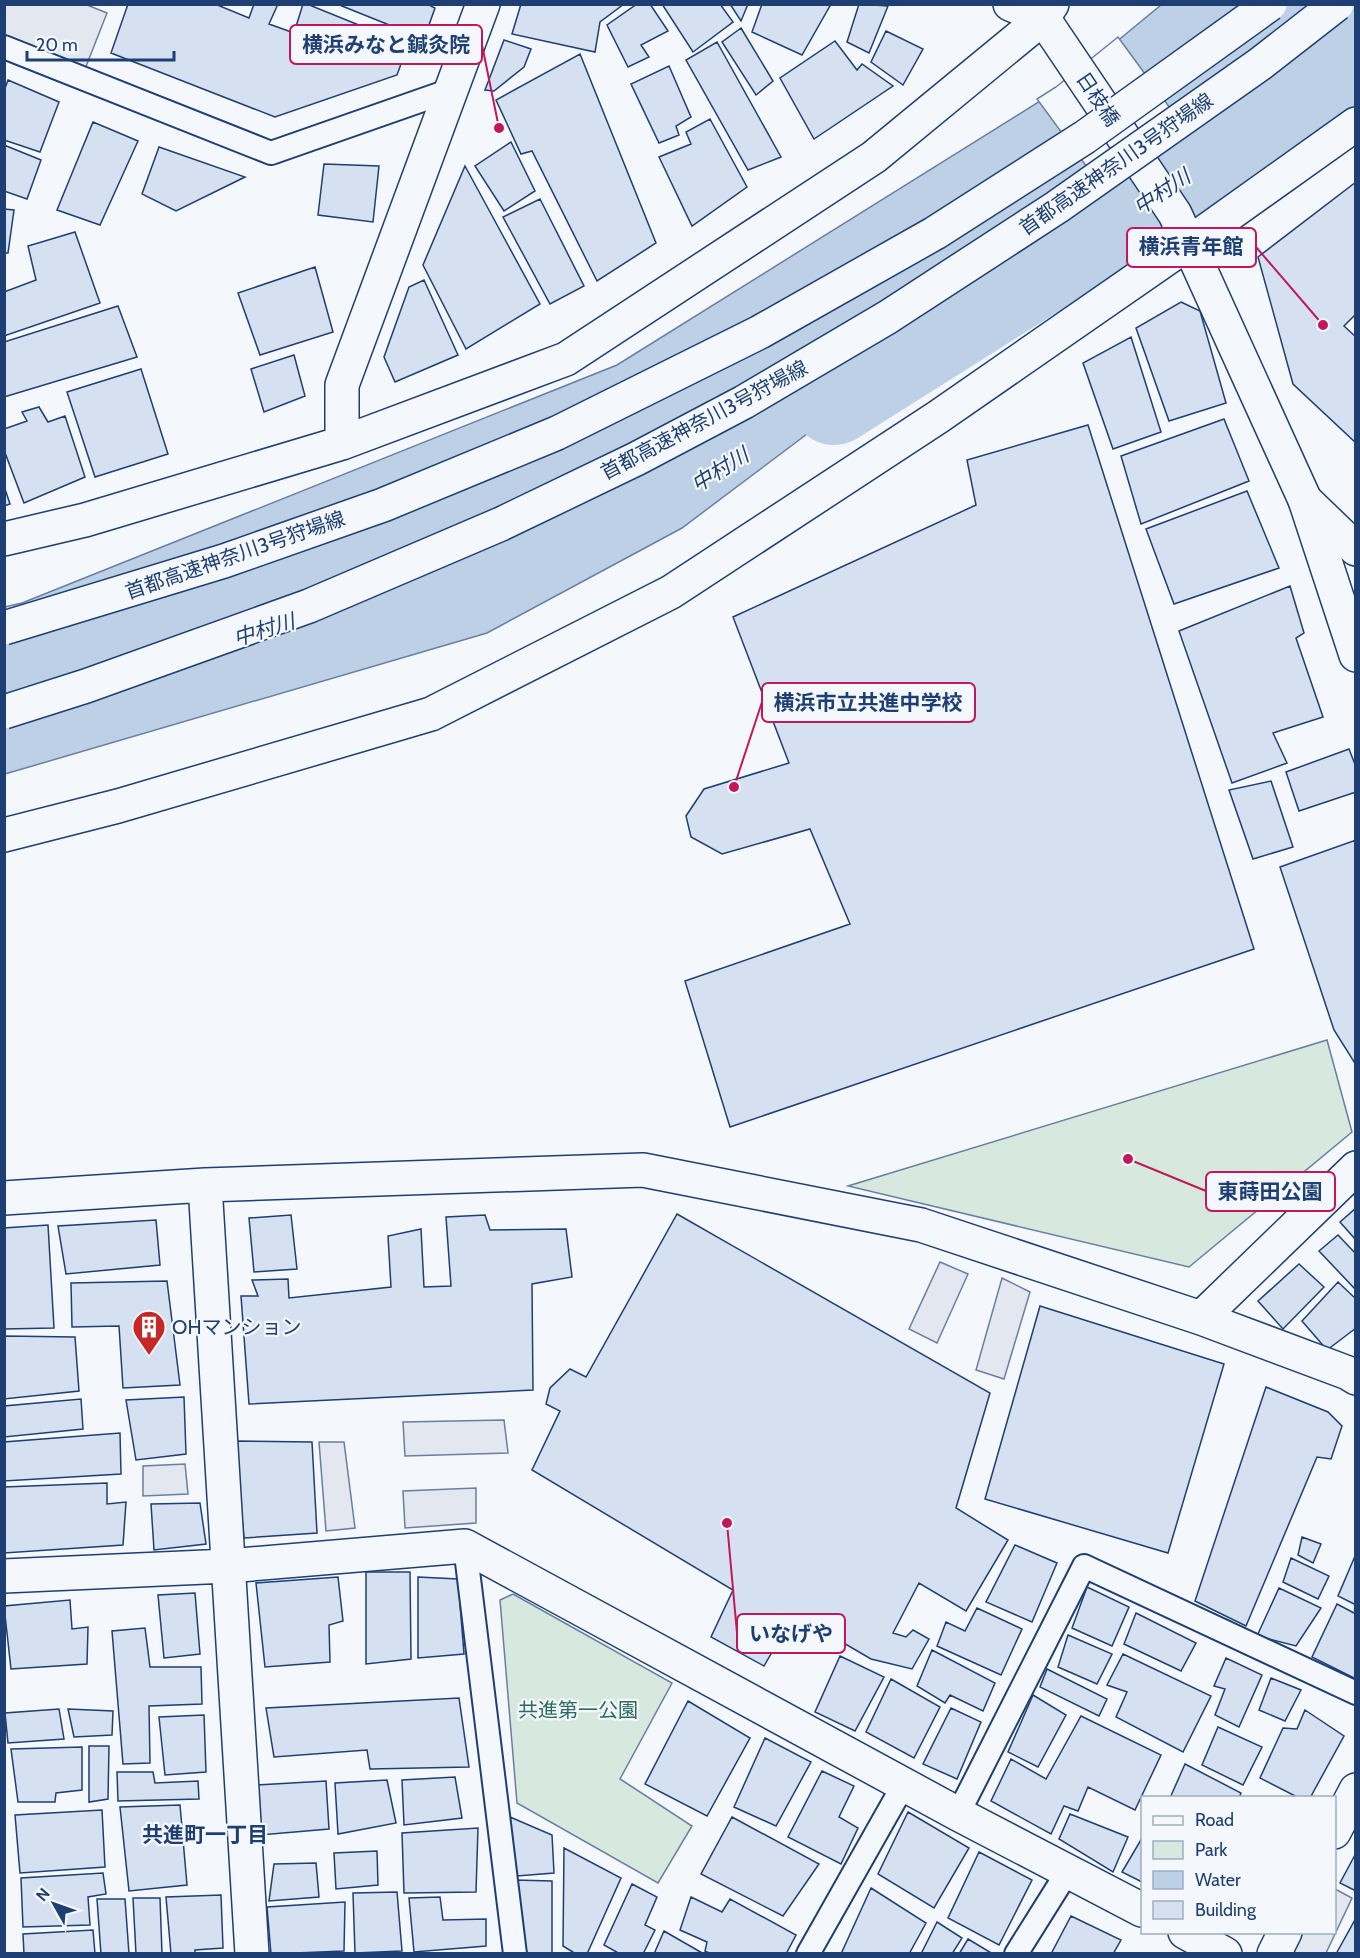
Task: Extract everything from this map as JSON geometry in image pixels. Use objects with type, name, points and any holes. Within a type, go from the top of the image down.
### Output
[{"type":"main road","points":[[342,443],[342,385],[483,4]]},
{"type":"main road","points":[[1010,4],[1048,11]]},
{"type":"main road","name":"首都高速神奈川3号狩場線","points":[[4,628],[224,561],[298,535],[383,505],[557,433],[760,332],[935,232],[1085,137],[1270,4]]},
{"type":"main road","name":"首都高速神奈川3号狩場線","points":[[4,712],[86,686],[309,606],[501,524],[636,459],[744,402],[888,317],[1057,207],[1260,64],[1337,4]]},
{"type":"main road","points":[[4,539],[85,520],[342,443],[566,359],[874,157],[1048,11]]},
{"type":"main road","name":"日枝橋","points":[[1048,11],[1064,49],[1175,214],[1189,243],[1305,500],[1356,655]]},
{"type":"main road","points":[[4,835],[118,806],[431,714],[671,592],[938,417],[1356,124]]},
{"type":"main road","points":[[1305,500],[1356,549]]},
{"type":"main road","points":[[1201,1318],[1356,1168]]},
{"type":"main road","points":[[4,1198],[205,1185],[643,1170],[921,1225],[1201,1318],[1348,1372],[1356,1378]]},
{"type":"main road","points":[[205,1185],[252,1953]]},
{"type":"main road","points":[[4,1576],[228,1566],[465,1546],[958,1814],[1141,1909]]},
{"type":"main road","points":[[1336,1830],[1356,1790]]},
{"type":"main road","points":[[1189,1934],[1225,1953]]},
{"type":"main road","points":[[1274,1953],[1283,1934]]},
{"type":"lane","points":[[4,47],[271,153],[451,90]]},
{"type":"lane","points":[[465,1546],[515,1953]]},
{"type":"lane","points":[[958,1814],[1084,1566],[1356,1693]]},
{"type":"lane","points":[[807,1953],[904,1784]]},
{"type":"lane","points":[[1016,1953],[1068,1871]]},
{"type":"green space","points":[[1327,1040],[1352,1132],[1189,1267],[848,1186]]},
{"type":"green space","name":"共進第一公園","points":[[513,1594],[672,1683],[620,1779],[692,1826],[658,1883],[517,1803],[500,1600]]},
{"type":"shaded area","points":[[4,5],[87,5],[107,13],[85,69],[5,37]]},
{"type":"shaded area","points":[[940,1262],[968,1274],[937,1343],[909,1329]]},
{"type":"shaded area","points":[[1002,1278],[1030,1292],[1004,1379],[976,1370]]},
{"type":"shaded area","points":[[504,1420],[508,1453],[405,1456],[403,1422]]},
{"type":"shaded area","points":[[319,1442],[344,1442],[355,1528],[326,1531]]},
{"type":"shaded area","points":[[185,1464],[188,1494],[143,1496],[143,1466]]},
{"type":"shaded area","points":[[476,1488],[476,1523],[405,1528],[403,1491]]},
{"type":"shaded area","points":[[1336,1890],[1352,1898],[1336,1932]]},
{"type":"shaded area","points":[[1302,1934],[1335,1934],[1326,1953],[1291,1954]]},
{"type":"water","points":[[1161,5],[1355,5],[1355,29],[1288,81],[1017,276],[682,528],[487,633],[5,774],[4,607],[22,603],[617,365],[1058,90]]},
{"type":"pier","points":[[1118,37],[1200,149],[1117,208],[1037,99],[1056,87]]},
{"type":"building","points":[[128,4],[215,4],[249,18],[254,4],[278,4],[269,24],[294,33],[303,4],[307,4],[408,45],[397,75],[275,117],[111,53]]},
{"type":"building","points":[[337,4],[427,4],[435,8],[424,39]]},
{"type":"building","points":[[521,4],[624,4],[600,22],[595,52],[512,34]]},
{"type":"building","points":[[637,4],[650,4],[668,31],[641,45],[649,57],[628,67],[607,25]]},
{"type":"building","points":[[662,4],[720,4],[733,22],[693,52]]},
{"type":"building","points":[[730,4],[748,4],[741,21]]},
{"type":"building","points":[[762,4],[831,4],[802,55],[752,32]]},
{"type":"building","points":[[859,4],[888,6],[869,53],[847,42]]},
{"type":"building","points":[[741,28],[773,81],[756,95],[722,42]]},
{"type":"building","points":[[886,31],[923,49],[903,85],[871,62]]},
{"type":"building","points":[[504,40],[531,49],[524,67],[494,91],[485,90]]},
{"type":"building","points":[[835,41],[857,70],[862,64],[893,86],[814,139],[780,78]]},
{"type":"building","points":[[717,42],[781,157],[748,170],[686,60]]},
{"type":"building","points":[[580,54],[656,243],[597,281],[532,151],[521,154],[496,100]]},
{"type":"building","points":[[669,66],[691,117],[676,126],[679,135],[659,143],[631,84]]},
{"type":"building","points":[[8,80],[59,102],[40,152],[4,140],[4,91]]},
{"type":"building","points":[[710,119],[747,187],[692,226],[659,157],[691,144],[686,132]]},
{"type":"building","points":[[93,122],[138,141],[100,225],[57,210]]},
{"type":"building","points":[[511,142],[535,191],[504,211],[475,166]]},
{"type":"building","points":[[4,145],[41,160],[27,199],[4,191]]},
{"type":"building","points":[[159,147],[245,177],[176,211],[142,194]]},
{"type":"building","points":[[324,164],[379,166],[373,222],[318,215]]},
{"type":"building","points":[[465,166],[540,304],[466,349],[423,265]]},
{"type":"building","points":[[1356,182],[1356,314],[1344,326],[1356,337],[1356,443],[1293,384],[1258,257]]},
{"type":"building","points":[[540,199],[584,286],[550,304],[503,217]]},
{"type":"building","points":[[4,209],[14,210],[8,253],[4,253]]},
{"type":"building","points":[[75,232],[100,303],[4,336],[4,292],[36,280],[28,246]]},
{"type":"building","points":[[315,267],[333,332],[260,355],[238,293]]},
{"type":"building","points":[[424,280],[458,355],[395,382],[384,357],[409,287]]},
{"type":"building","points":[[1181,302],[1200,311],[1226,403],[1169,421],[1136,328]]},
{"type":"building","points":[[118,306],[137,357],[4,397],[4,342]]},
{"type":"building","points":[[1131,337],[1161,432],[1113,449],[1083,363]]},
{"type":"building","points":[[294,355],[305,396],[264,412],[251,369]]},
{"type":"building","points":[[141,369],[168,454],[95,477],[67,392]]},
{"type":"building","points":[[39,407],[48,422],[65,416],[85,477],[24,503],[4,450],[4,429],[27,421],[22,412]]},
{"type":"building","points":[[1224,419],[1249,481],[1141,524],[1121,456]]},
{"type":"building","points":[[1088,425],[1254,949],[730,1127],[685,981],[850,924],[810,829],[722,854],[691,837],[686,816],[704,789],[789,763],[733,617],[976,505],[967,460]]},
{"type":"building","points":[[4,486],[10,504],[4,506]]},
{"type":"building","points":[[1247,491],[1279,568],[1174,604],[1146,529]]},
{"type":"building","points":[[1290,586],[1304,633],[1296,638],[1323,717],[1273,733],[1287,763],[1232,783],[1179,631]]},
{"type":"building","points":[[1349,749],[1356,767],[1356,792],[1299,811],[1286,772]]},
{"type":"building","points":[[1271,781],[1293,847],[1253,859],[1229,790]]},
{"type":"building","points":[[1356,840],[1356,1065],[1334,1030],[1280,867]]},
{"type":"building","points":[[1356,1208],[1356,1240],[1340,1222]]},
{"type":"building","points":[[677,1214],[990,1393],[956,1508],[1008,1540],[966,1611],[919,1583],[893,1633],[906,1637],[913,1630],[929,1639],[912,1669],[871,1659],[794,1614],[764,1666],[711,1637],[733,1590],[532,1470],[560,1411],[546,1404],[550,1388],[570,1369],[586,1377]]},
{"type":"building","points":[[291,1215],[297,1269],[254,1272],[249,1218]]},
{"type":"building","points":[[485,1215],[490,1230],[566,1229],[572,1277],[532,1284],[533,1390],[249,1404],[241,1296],[258,1296],[252,1280],[288,1279],[289,1298],[391,1287],[388,1236],[421,1229],[424,1287],[451,1286],[446,1217]]},
{"type":"building","points":[[156,1220],[160,1265],[66,1274],[58,1226]]},
{"type":"building","points":[[48,1225],[54,1328],[4,1329],[4,1228]]},
{"type":"building","points":[[1338,1235],[1356,1254],[1356,1290],[1319,1251]]},
{"type":"building","points":[[1299,1264],[1324,1287],[1283,1329],[1258,1301]]},
{"type":"building","name":"OHマンション","points":[[167,1281],[180,1385],[123,1388],[119,1326],[72,1327],[71,1283]]},
{"type":"building","points":[[1338,1282],[1356,1299],[1356,1328],[1327,1350],[1302,1321]]},
{"type":"building","points":[[1040,1306],[1224,1364],[1168,1553],[985,1499]]},
{"type":"building","points":[[4,1336],[75,1337],[79,1391],[4,1399]]},
{"type":"building","points":[[1266,1387],[1328,1412],[1342,1426],[1331,1459],[1317,1457],[1246,1626],[1195,1601]]},
{"type":"building","points":[[184,1397],[186,1454],[136,1460],[126,1400]]},
{"type":"building","points":[[81,1399],[83,1429],[4,1437],[4,1406]]},
{"type":"building","points":[[120,1433],[121,1474],[4,1481],[4,1442]]},
{"type":"building","points":[[234,1441],[312,1442],[317,1533],[244,1538]]},
{"type":"building","points":[[107,1483],[107,1504],[126,1502],[123,1545],[4,1553],[4,1487]]},
{"type":"building","points":[[200,1503],[206,1544],[154,1550],[151,1504]]},
{"type":"building","points":[[1302,1537],[1321,1544],[1313,1563],[1298,1555]]},
{"type":"building","points":[[1015,1545],[1057,1563],[1032,1622],[986,1602]]},
{"type":"building","points":[[1356,1557],[1356,1605],[1338,1596]]},
{"type":"building","points":[[1291,1558],[1329,1576],[1318,1599],[1283,1582]]},
{"type":"building","points":[[366,1572],[410,1572],[411,1659],[366,1664]]},
{"type":"building","points":[[338,1577],[343,1621],[329,1625],[330,1662],[265,1667],[256,1583]]},
{"type":"building","points":[[418,1577],[458,1579],[464,1654],[418,1658]]},
{"type":"building","points":[[1087,1587],[1129,1607],[1112,1646],[1072,1628]]},
{"type":"building","points":[[1279,1588],[1321,1608],[1296,1646],[1257,1636]]},
{"type":"building","points":[[195,1593],[200,1654],[164,1658],[158,1595]]},
{"type":"building","points":[[70,1600],[72,1629],[88,1627],[87,1664],[11,1669],[4,1606]]},
{"type":"building","points":[[1337,1604],[1356,1614],[1356,1679],[1312,1657]]},
{"type":"building","points":[[977,1608],[1022,1629],[1001,1675],[937,1646],[946,1622],[965,1631]]},
{"type":"building","points":[[1136,1613],[1196,1643],[1181,1671],[1124,1644]]},
{"type":"building","points":[[145,1628],[150,1667],[201,1667],[202,1704],[149,1706],[150,1763],[123,1764],[112,1631]]},
{"type":"building","points":[[1068,1635],[1112,1654],[1097,1684],[1058,1667]]},
{"type":"building","points":[[932,1650],[995,1683],[983,1711],[950,1695],[945,1703],[917,1686]]},
{"type":"building","points":[[1123,1654],[1211,1696],[1183,1752],[1116,1717],[1127,1692],[1107,1685]]},
{"type":"building","points":[[840,1656],[884,1677],[855,1731],[815,1712]]},
{"type":"building","points":[[1226,1658],[1262,1675],[1239,1727],[1215,1715],[1225,1689],[1214,1686]]},
{"type":"building","points":[[1047,1669],[1107,1699],[1099,1716],[1040,1687]]},
{"type":"building","points":[[1271,1678],[1301,1690],[1285,1721],[1259,1710]]},
{"type":"building","points":[[891,1679],[940,1707],[914,1758],[866,1732]]},
{"type":"building","points":[[1033,1695],[1066,1715],[1038,1767],[1008,1752]]},
{"type":"building","points":[[459,1698],[469,1767],[370,1769],[367,1750],[274,1757],[266,1708]]},
{"type":"building","points":[[688,1701],[750,1738],[707,1816],[645,1784]]},
{"type":"building","points":[[951,1708],[981,1722],[957,1779],[923,1764]]},
{"type":"building","points":[[59,1709],[64,1739],[8,1743],[5,1713]]},
{"type":"building","points":[[68,1709],[113,1711],[112,1735],[74,1737]]},
{"type":"building","points":[[1305,1710],[1344,1736],[1311,1796],[1295,1796],[1260,1778],[1283,1728],[1297,1729]]},
{"type":"building","points":[[204,1715],[206,1772],[165,1775],[159,1717]]},
{"type":"building","points":[[1081,1716],[1161,1755],[1135,1810],[1088,1787],[1078,1811],[1064,1806],[1051,1834],[991,1801],[1011,1759],[1046,1779]]},
{"type":"building","points":[[1218,1727],[1262,1747],[1243,1785],[1202,1765]]},
{"type":"building","points":[[765,1738],[811,1762],[776,1826],[734,1807]]},
{"type":"building","points":[[89,1746],[109,1746],[108,1799],[89,1802]]},
{"type":"building","points":[[82,1747],[82,1790],[56,1793],[55,1802],[18,1802],[11,1749]]},
{"type":"building","points":[[1185,1764],[1241,1793],[1240,1796],[1171,1796]]},
{"type":"building","points":[[822,1771],[854,1786],[839,1817],[858,1828],[841,1864],[788,1837]]},
{"type":"building","points":[[117,1772],[153,1772],[155,1783],[198,1781],[199,1799],[118,1801]]},
{"type":"building","points":[[455,1777],[462,1818],[404,1825],[402,1780]]},
{"type":"building","points":[[387,1780],[396,1823],[338,1834],[335,1783]]},
{"type":"building","points":[[326,1781],[329,1829],[260,1835],[257,1785]]},
{"type":"building","points":[[180,1805],[187,1885],[129,1891],[120,1807]]},
{"type":"building","points":[[102,1810],[105,1867],[20,1873],[15,1815]]},
{"type":"building","points":[[908,1812],[969,1848],[934,1908],[878,1874]]},
{"type":"building","points":[[1070,1814],[1128,1837],[1113,1872],[1059,1839]]},
{"type":"building","points":[[510,1817],[552,1835],[554,1873],[517,1876]]},
{"type":"building","points":[[732,1817],[819,1864],[783,1916],[701,1874]]},
{"type":"building","points":[[478,1828],[476,1892],[404,1893],[402,1833]]},
{"type":"building","points":[[1141,1840],[1141,1882],[1122,1872]]},
{"type":"building","points":[[564,1848],[621,1878],[587,1954],[576,1954],[563,1946]]},
{"type":"building","points":[[377,1851],[378,1885],[336,1889],[334,1853]]},
{"type":"building","points":[[979,1852],[1032,1880],[999,1945],[948,1918]]},
{"type":"building","points":[[1356,1853],[1356,1891],[1340,1883]]},
{"type":"building","points":[[316,1863],[319,1897],[269,1901],[274,1864]]},
{"type":"building","points":[[103,1873],[106,1894],[88,1897],[90,1925],[23,1927],[21,1878]]},
{"type":"building","points":[[514,1880],[552,1881],[552,1954],[527,1954]]},
{"type":"building","points":[[632,1884],[657,1897],[645,1925],[655,1930],[643,1954],[620,1954],[604,1945]]},
{"type":"building","points":[[871,1888],[926,1923],[909,1954],[841,1954]]},
{"type":"building","points":[[397,1892],[402,1951],[355,1953],[353,1893]]},
{"type":"building","points":[[221,1895],[223,1948],[195,1950],[195,1954],[171,1954],[166,1897]]},
{"type":"building","points":[[440,1897],[443,1920],[486,1919],[486,1946],[414,1952],[409,1898]]},
{"type":"building","points":[[691,1897],[722,1912],[730,1899],[796,1935],[786,1954],[711,1954],[705,1951],[707,1942],[680,1930]]},
{"type":"building","points":[[133,1898],[160,1898],[162,1954],[136,1954]]},
{"type":"building","points":[[97,1899],[125,1899],[129,1954],[101,1954]]},
{"type":"building","points":[[345,1902],[344,1951],[271,1954],[267,1907]]},
{"type":"building","points":[[1071,1916],[1121,1940],[1113,1954],[1051,1954]]},
{"type":"building","points":[[1356,1918],[1356,1954],[1336,1954]]},
{"type":"building","points":[[937,1922],[962,1938],[952,1954],[921,1954]]},
{"type":"building","points":[[93,1930],[95,1954],[24,1954],[23,1934]]},
{"type":"building","points":[[664,1931],[704,1954],[654,1954]]},
{"type":"building","points":[[968,1939],[993,1954],[959,1954]]},
{"type":"waterway","name":"中村川","points":[[834,401],[1137,210],[1356,58]]},
{"type":"place","name":"横浜みなと鍼灸院","points":[[499,128]]},
{"type":"place","name":"横浜青年館","points":[[1323,325]]},
{"type":"place","name":"横浜市立共進中学校","points":[[734,787]]},
{"type":"place","name":"東蒔田公園","points":[[1128,1159]]},
{"type":"place","name":"OHマンション","points":[[149,1356]]},
{"type":"place","name":"いなげや","points":[[727,1523]]},
{"type":"district","name":"共進町一丁目","points":[[205,1835]]}]
